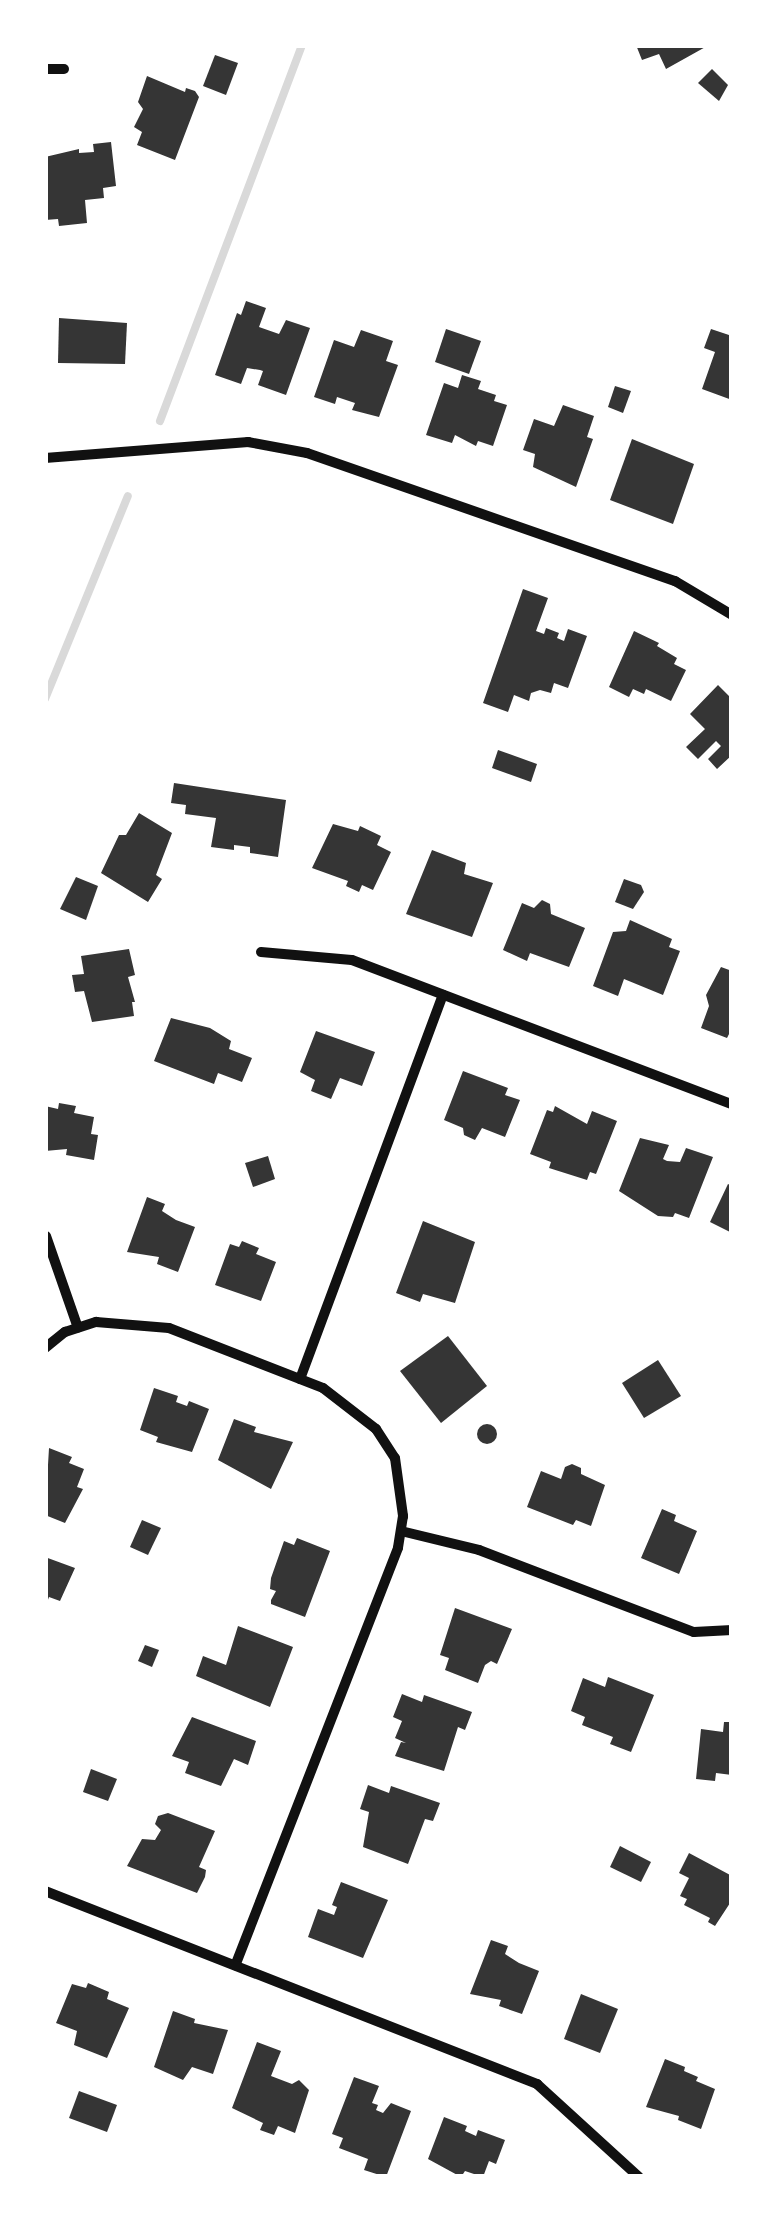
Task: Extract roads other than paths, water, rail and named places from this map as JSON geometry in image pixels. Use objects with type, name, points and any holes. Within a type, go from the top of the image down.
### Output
[{"type":"street","points":[[45,69],[64,70]]},
{"type":"street","points":[[45,458],[248,442],[308,453],[675,581],[732,615]]},
{"type":"street","points":[[262,952],[352,960],[732,1104]]},
{"type":"street","points":[[300,1379],[443,995]]},
{"type":"street","points":[[46,1236],[78,1328]]},
{"type":"street","points":[[45,1348],[96,1322],[169,1328],[300,1379],[350,1406],[376,1429],[396,1458],[402,1491],[401,1531],[236,1966]]},
{"type":"street","points":[[401,1531],[479,1550],[694,1632],[732,1630]]},
{"type":"street","points":[[45,1891],[538,2084],[639,2177]]},
{"type":"waterway","points":[[160,421],[302,45]]},
{"type":"waterway","points":[[45,699],[128,496]]}]
